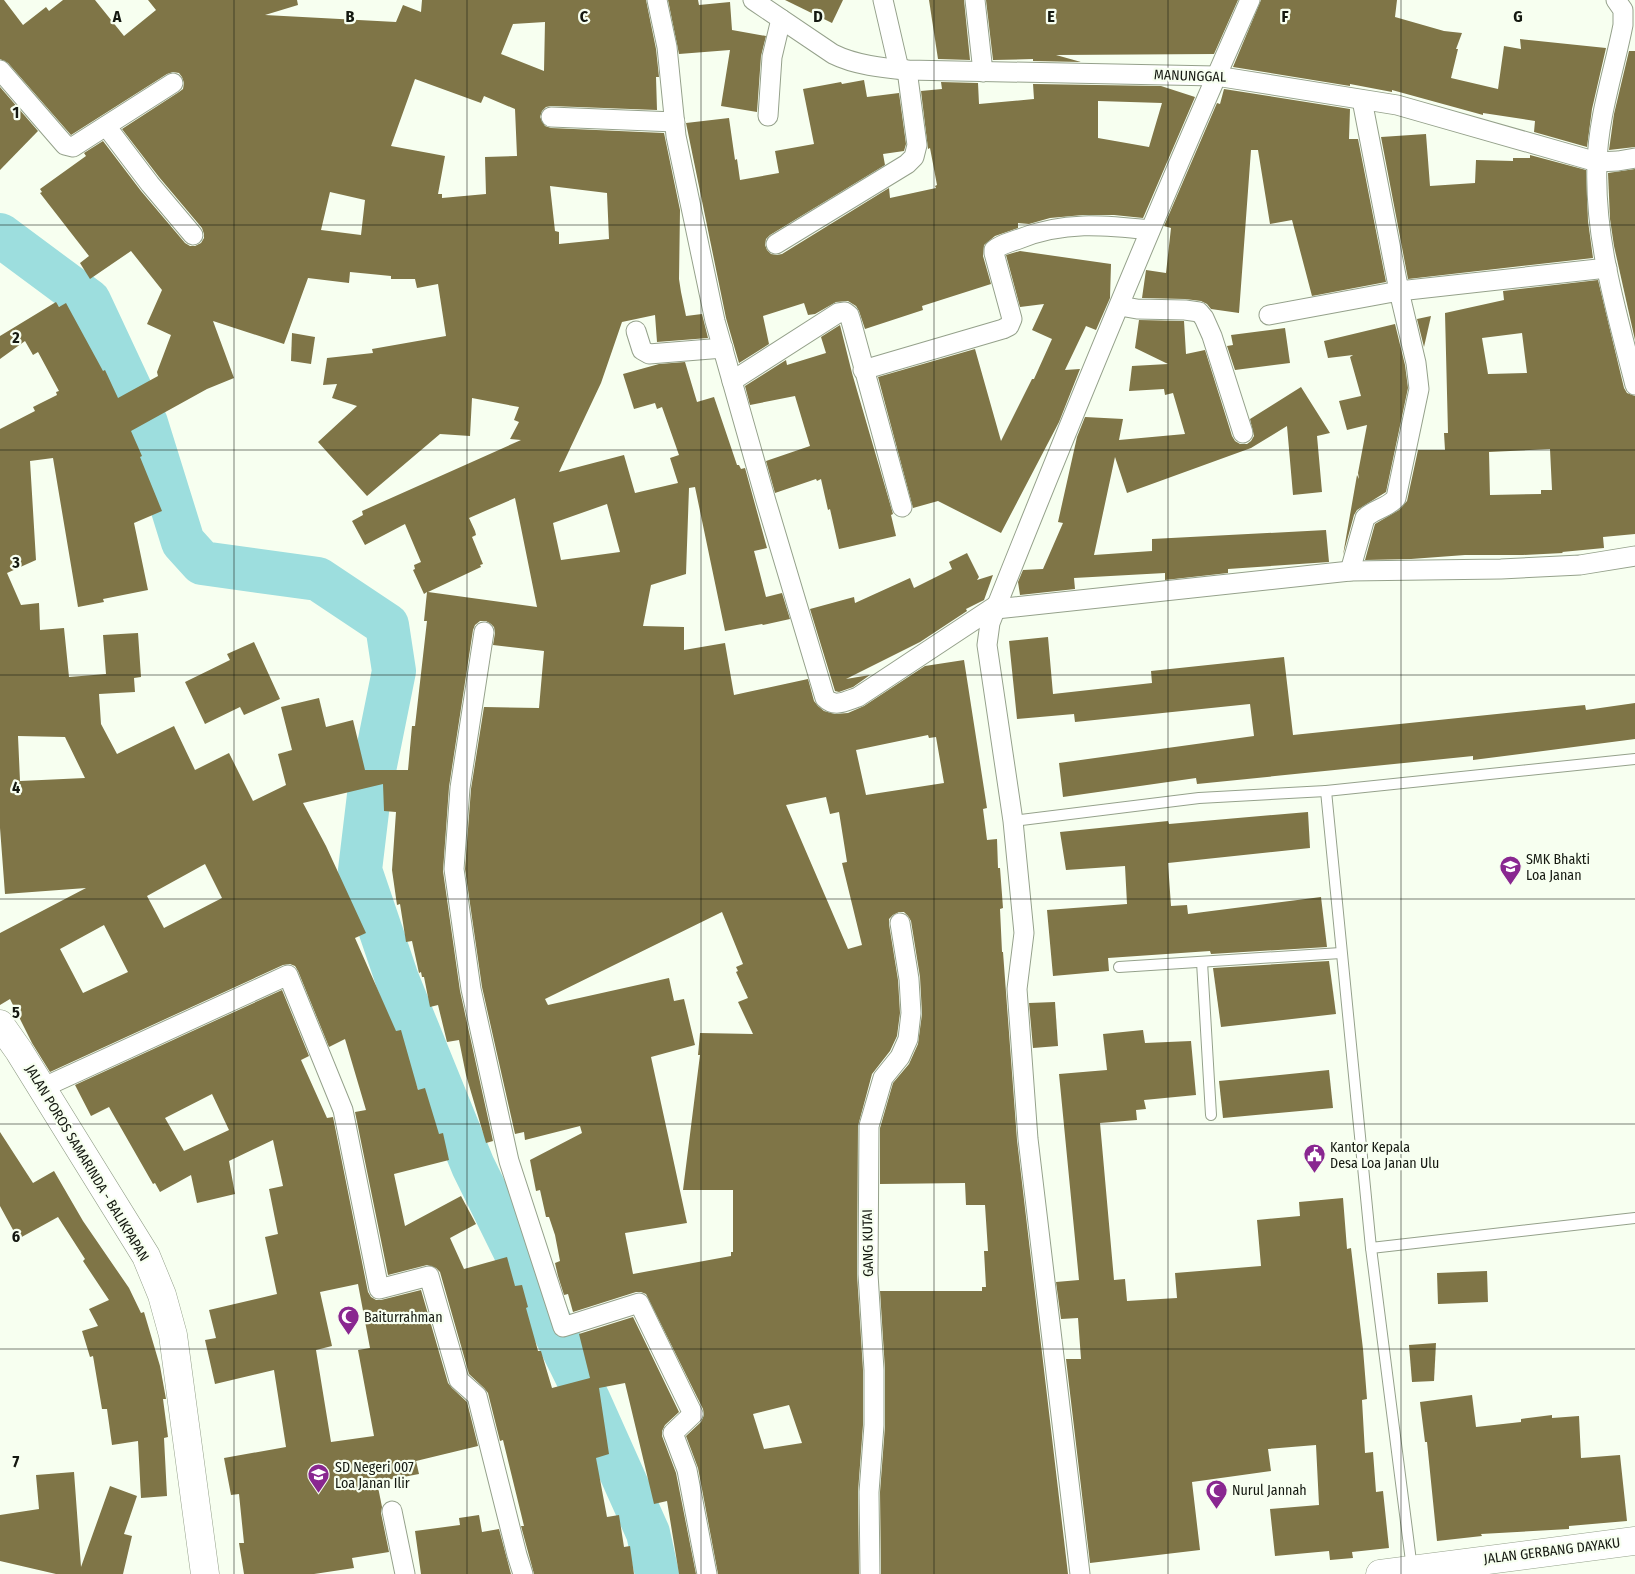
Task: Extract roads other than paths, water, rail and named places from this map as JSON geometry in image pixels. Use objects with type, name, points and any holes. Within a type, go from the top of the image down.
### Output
[{"type":"highway","name":"JALAN POROS SAMARINDA - BALIKPAPAN","points":[[0,1024],[146,1256],[162,1295],[173,1335],[205,1574]]},
{"type":"highway","name":"JALAN GERBANG DAYAKU","points":[[1380,1574],[1635,1541]]},
{"type":"street","points":[[657,0],[667,47],[675,122],[715,321],[818,678],[827,701],[836,704],[858,697],[997,607],[1350,572],[1500,570],[1580,565],[1635,556]]},
{"type":"street","name":"MANUNGGAL","points":[[753,0],[833,54],[845,60],[903,69],[1216,76],[1397,105],[1596,162],[1635,158]]},
{"type":"street","points":[[776,244],[907,164],[914,157],[917,145],[903,69],[883,0]]},
{"type":"street","points":[[975,0],[983,72]]},
{"type":"street","points":[[1080,1574],[1028,1139],[1017,989],[1024,933],[1013,821],[987,645],[990,623],[1070,423],[1150,230],[1250,0]]},
{"type":"street","points":[[1625,6],[1620,41],[1601,126],[1596,162],[1596,198],[1606,268],[1626,312],[1635,385]]},
{"type":"street","points":[[768,116],[772,57],[781,19]]},
{"type":"street","points":[[0,70],[66,145],[73,146],[173,83]]},
{"type":"street","points":[[1350,572],[1365,518],[1389,505],[1396,498],[1419,388],[1416,364],[1398,291],[1362,100]]},
{"type":"street","points":[[551,118],[675,122]]},
{"type":"street","points":[[106,126],[150,184],[193,235]]},
{"type":"street","points":[[863,370],[1003,330],[1010,326],[1012,319],[994,254],[994,250],[1000,246],[1034,232],[1079,225],[1108,225],[1150,230]]},
{"type":"street","points":[[1269,314],[1398,291],[1606,268]]},
{"type":"street","points":[[1120,306],[1199,312],[1204,318],[1212,336],[1243,433]]},
{"type":"street","points":[[732,381],[843,312],[849,315],[902,507]]},
{"type":"street","points":[[636,330],[642,350],[649,354],[722,348]]},
{"type":"street","points":[[484,632],[460,788],[454,869],[471,989],[509,1161],[564,1327],[639,1303],[693,1414],[672,1433],[687,1470],[707,1574]]},
{"type":"street","name":"GANG KUTAI","points":[[870,1574],[869,1492],[874,1425],[874,1370],[868,1274],[869,1126],[883,1078],[900,1057],[908,1039],[912,1013],[909,979],[900,923]]},
{"type":"street","points":[[42,1088],[288,975],[343,1110],[379,1289],[428,1276],[459,1380],[478,1396],[516,1555],[523,1574]]},
{"type":"street","points":[[392,1511],[404,1574]]},
{"type":"lane","points":[[1013,821],[1199,798],[1326,791],[1635,759]]},
{"type":"lane","points":[[1326,791],[1371,1248],[1412,1570]]},
{"type":"lane","points":[[1119,967],[1341,953]]},
{"type":"lane","points":[[1202,962],[1211,1116]]},
{"type":"lane","points":[[1371,1248],[1635,1218]]},
{"type":"waterway","points":[[0,235],[89,301],[146,423],[183,542],[202,563],[318,579],[387,625],[394,671],[369,795],[360,870],[397,979],[473,1166],[589,1401],[648,1533],[657,1574]]},
{"type":"place","name":"SMK Bhakti Loa Janan","points":[[1510,886]]},
{"type":"place","name":"Kantor Kepala Desa Loa Janan Ulu","points":[[1314,1174]]},
{"type":"place","name":"Baiturrahman","points":[[348,1336]]},
{"type":"place","name":"SD Negeri 007 Loa Janan Ilir","points":[[319,1494]]},
{"type":"place","name":"Nurul Jannah","points":[[1216,1509]]}]
